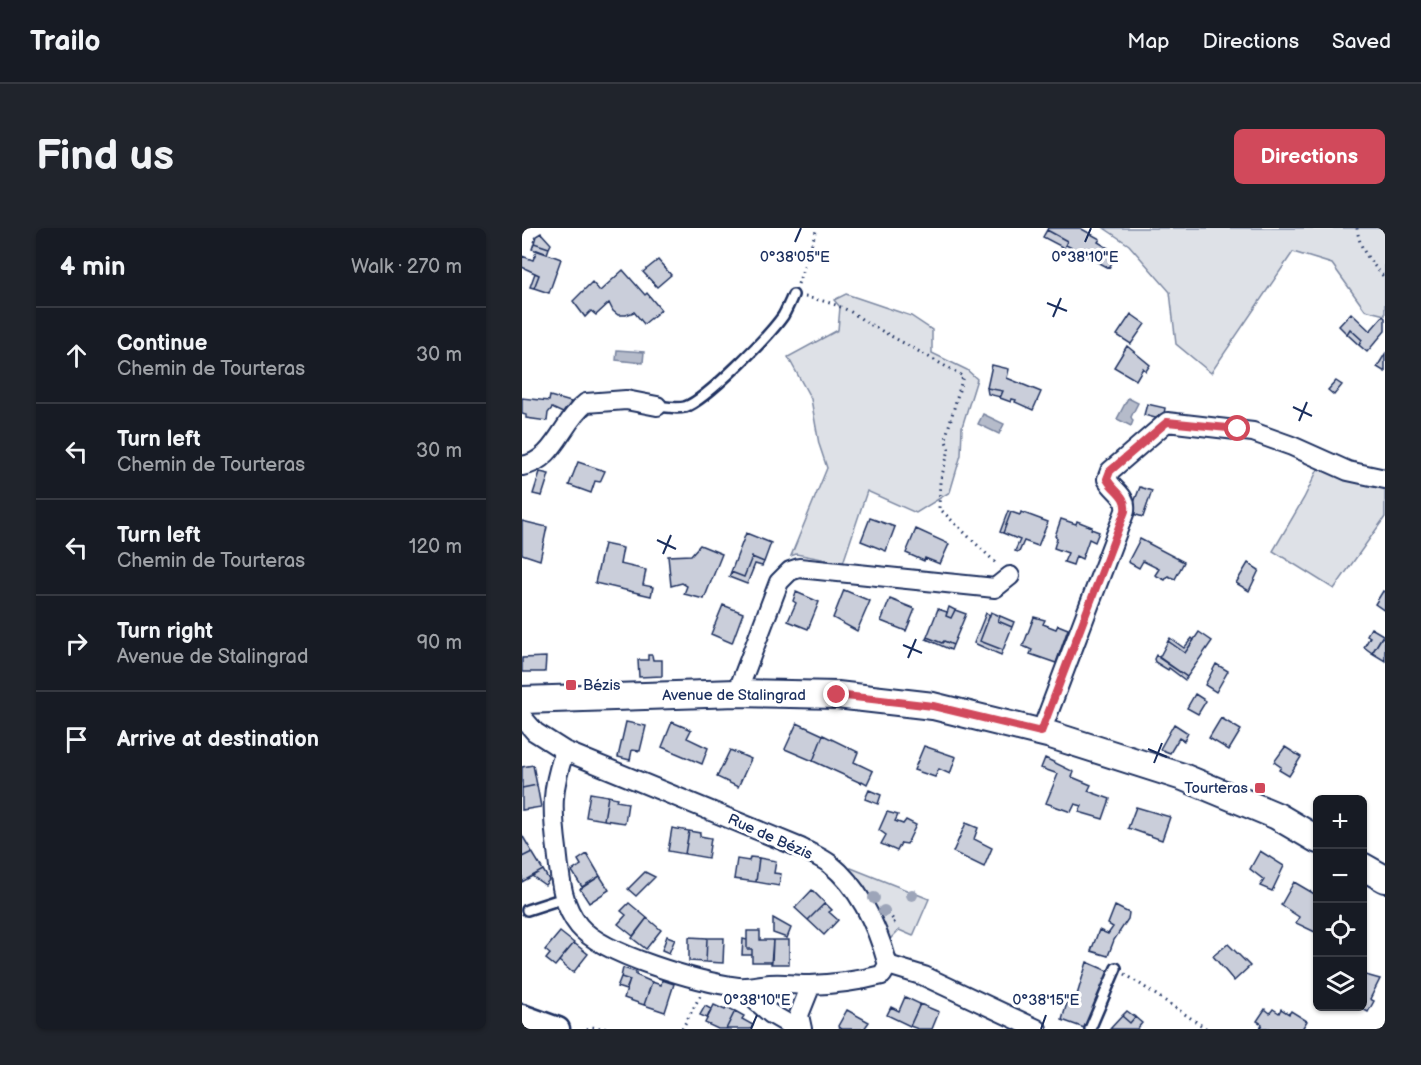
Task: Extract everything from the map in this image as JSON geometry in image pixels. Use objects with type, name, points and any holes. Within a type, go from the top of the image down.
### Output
[{"type":"main road","name":"Avenue de Stalingrad","points":[[526,705],[737,693],[837,695],[933,706],[1041,732],[1183,777],[1277,816],[1313,838]]},
{"type":"main road","points":[[1367,869],[1385,879]]},
{"type":"street","points":[[522,466],[534,463],[544,456],[586,403],[626,400],[657,406]]},
{"type":"street","points":[[1041,732],[1125,511],[1122,495],[1107,479],[1110,471],[1167,422],[1253,432],[1292,446],[1348,471],[1385,479]]},
{"type":"street","points":[[737,693],[779,582],[790,571],[799,568],[995,588],[1010,576]]},
{"type":"street","points":[[526,705],[537,722],[559,747],[553,790],[561,886],[570,914],[590,937],[668,971],[740,987],[858,981],[882,975],[888,965],[924,976],[1037,1029]]},
{"type":"street","name":"Rue de Bézis","points":[[559,747],[801,848],[829,863],[866,908],[883,947],[888,965]]},
{"type":"street","points":[[802,1029],[799,1015],[811,985]]},
{"type":"street","points":[[740,987],[771,1014],[797,1029]]},
{"type":"street","points":[[522,1016],[558,1029]]},
{"type":"lane","points":[[657,406],[677,408],[699,399],[729,373],[781,319],[793,295]]},
{"type":"lane","points":[[527,910],[564,898]]},
{"type":"lane","points":[[1090,1029],[1116,968]]},
{"type":"path","points":[[817,228],[793,295],[821,300],[854,313],[864,321],[963,376],[947,433],[946,441],[949,450],[940,482],[939,508],[1010,576]]},
{"type":"path","points":[[1357,228],[1359,244],[1385,278]]},
{"type":"path","points":[[1116,968],[1208,1029]]},
{"type":"path","points":[[682,1029],[708,980]]},
{"type":"path","points":[[587,1029],[591,1027],[614,1029]]},
{"type":"shaded area","points":[[1104,228],[1385,228],[1385,315],[1365,310],[1332,264],[1293,252],[1211,373],[1176,344],[1170,292],[1129,245]]},
{"type":"shaded area","points":[[846,294],[911,316],[932,330],[932,353],[967,370],[977,379],[962,427],[961,455],[950,492],[916,513],[867,491],[843,563],[796,554],[791,556],[827,468],[819,444],[811,399],[788,357],[838,330],[840,307],[834,300]]},
{"type":"shaded area","points":[[1321,463],[1385,484],[1385,517],[1334,589],[1273,551],[1304,498]]},
{"type":"shaded area","points":[[851,868],[929,899],[913,936],[899,930],[888,941],[849,872]]},
{"type":"water","points":[[617,350],[644,352],[643,363],[616,360]]},
{"type":"water","points":[[1128,398],[1138,403],[1131,417],[1133,421],[1131,426],[1117,419]]},
{"type":"water","points":[[983,414],[1004,424],[999,434],[978,424]]},
{"type":"building","points":[[1048,228],[1080,228],[1100,239],[1098,242],[1108,248],[1106,251],[1115,257],[1109,268],[1066,245],[1067,241],[1047,230]]},
{"type":"building","points":[[1047,230],[1067,241],[1064,248],[1043,237]]},
{"type":"building","points":[[541,233],[551,244],[549,248],[534,243],[536,236]]},
{"type":"building","points":[[534,243],[549,248],[547,254],[532,249]]},
{"type":"building","points":[[537,250],[561,259],[549,293],[534,288],[539,275],[522,267],[522,256],[533,260]]},
{"type":"building","points":[[658,260],[671,275],[657,287],[643,272]]},
{"type":"building","points":[[623,270],[661,310],[644,324],[634,312],[618,315],[609,303],[596,315],[591,311],[585,317],[573,301],[592,282],[600,291]]},
{"type":"building","points":[[535,273],[539,275],[534,288],[530,287]]},
{"type":"building","points":[[1351,313],[1370,331],[1383,316],[1385,318],[1385,331],[1367,352],[1359,345],[1362,340],[1350,329],[1347,334],[1339,326]]},
{"type":"building","points":[[1131,314],[1145,324],[1131,344],[1117,335]]},
{"type":"building","points":[[1350,329],[1362,340],[1359,345],[1347,334]]},
{"type":"building","points":[[1127,346],[1150,365],[1146,371],[1143,368],[1136,380],[1114,367]]},
{"type":"building","points":[[1385,354],[1385,372],[1377,367]]},
{"type":"building","points":[[992,365],[1009,369],[1007,378],[1041,392],[1033,410],[1015,402],[1016,400],[1012,399],[1011,402],[1000,398],[1003,391],[987,388]]},
{"type":"building","points":[[1336,381],[1342,385],[1334,395],[1328,390]]},
{"type":"building","points":[[987,388],[1003,391],[1000,397],[988,394]]},
{"type":"building","points":[[550,396],[571,402],[565,414],[552,408],[548,413],[547,421],[526,418],[526,415],[522,414],[522,398],[549,401]]},
{"type":"building","points":[[1147,404],[1165,408],[1163,420],[1144,415]]},
{"type":"building","points":[[578,462],[605,471],[600,482],[595,481],[591,493],[569,485]]},
{"type":"building","points":[[540,472],[549,474],[542,496],[533,494]]},
{"type":"building","points":[[1140,487],[1152,491],[1143,517],[1130,513]]},
{"type":"building","points":[[1008,511],[1011,512],[1003,533],[1000,532]]},
{"type":"building","points":[[1011,512],[1020,515],[1021,512],[1048,522],[1038,546],[1024,541],[1019,552],[1015,551],[1020,540],[1003,533]]},
{"type":"building","points":[[870,518],[895,527],[886,551],[861,541]]},
{"type":"building","points":[[1061,519],[1076,524],[1077,521],[1099,532],[1095,542],[1089,539],[1082,559],[1076,556],[1073,565],[1064,562],[1068,553],[1054,548],[1057,538],[1055,536]]},
{"type":"building","points":[[522,521],[547,527],[540,560],[522,554]]},
{"type":"building","points":[[916,529],[949,544],[940,564],[925,558],[924,561],[906,553]]},
{"type":"building","points":[[746,533],[771,543],[764,562],[752,557],[744,577],[731,572]]},
{"type":"building","points":[[1140,539],[1184,562],[1175,579],[1168,576],[1165,580],[1155,575],[1159,569],[1143,561],[1139,568],[1128,562]]},
{"type":"building","points":[[604,544],[623,548],[620,564],[646,570],[643,585],[653,587],[651,596],[595,583]]},
{"type":"building","points":[[700,545],[722,554],[704,599],[684,594],[687,586],[682,583],[671,586],[668,556],[691,555]]},
{"type":"building","points":[[752,557],[764,562],[762,566],[755,564],[747,584],[729,577],[731,572],[744,577]]},
{"type":"building","points":[[1248,563],[1259,570],[1249,591],[1236,583]]},
{"type":"building","points":[[844,590],[870,601],[857,631],[833,618]]},
{"type":"building","points":[[1383,591],[1385,592],[1385,611],[1375,604]]},
{"type":"building","points":[[796,592],[819,602],[808,629],[788,621],[796,603],[793,601]]},
{"type":"building","points":[[890,599],[915,609],[906,631],[881,621]]},
{"type":"building","points":[[723,605],[743,613],[732,643],[711,634]]},
{"type":"building","points":[[949,607],[955,610],[951,618],[946,616]]},
{"type":"building","points":[[938,609],[947,612],[946,616],[951,618],[955,610],[966,614],[953,645],[927,637]]},
{"type":"building","points":[[991,612],[1000,616],[998,621],[1012,627],[1003,650],[980,641]]},
{"type":"building","points":[[986,613],[990,615],[980,641],[1003,650],[1001,655],[974,643]]},
{"type":"building","points":[[1000,616],[1014,622],[1012,627],[998,621]]},
{"type":"building","points":[[1034,617],[1045,620],[1043,624],[1056,629],[1058,625],[1068,629],[1056,663],[1030,654],[1032,650],[1023,646]]},
{"type":"building","points":[[1371,628],[1383,635],[1372,653],[1364,647],[1370,637],[1367,635]]},
{"type":"building","points":[[1199,632],[1212,641],[1187,677],[1159,658],[1168,641],[1185,653]]},
{"type":"building","points":[[927,637],[953,645],[951,650],[926,639]]},
{"type":"building","points":[[1382,637],[1385,639],[1385,661],[1372,653]]},
{"type":"building","points":[[1170,638],[1184,648],[1192,638],[1194,640],[1185,653],[1168,641]]},
{"type":"building","points":[[648,655],[652,655],[653,660],[662,660],[662,676],[639,677],[638,660],[648,660]]},
{"type":"building","points":[[1156,655],[1187,677],[1185,680],[1169,668],[1168,670],[1155,662]]},
{"type":"building","points":[[546,657],[545,672],[522,672],[522,658]]},
{"type":"building","points":[[1216,664],[1228,671],[1216,692],[1205,685]]},
{"type":"building","points":[[1195,694],[1206,701],[1198,714],[1187,708]]},
{"type":"building","points":[[1221,718],[1241,730],[1229,750],[1209,738]]},
{"type":"building","points":[[626,722],[646,726],[640,751],[632,750],[630,760],[618,757]]},
{"type":"building","points":[[672,722],[691,730],[687,738],[708,748],[702,764],[662,747]]},
{"type":"building","points":[[797,723],[823,735],[813,761],[785,749]]},
{"type":"building","points":[[1174,724],[1188,733],[1184,741],[1179,738],[1170,753],[1160,749]]},
{"type":"building","points":[[823,735],[858,752],[854,762],[873,771],[867,784],[813,761]]},
{"type":"building","points":[[924,746],[956,757],[950,774],[939,769],[935,777],[914,770]]},
{"type":"building","points":[[1285,747],[1301,757],[1289,776],[1279,770],[1281,767],[1274,762]]},
{"type":"building","points":[[730,750],[751,759],[738,787],[717,777]]},
{"type":"building","points":[[1045,758],[1074,772],[1072,777],[1091,785],[1088,791],[1110,799],[1103,819],[1079,812],[1082,806],[1075,804],[1071,812],[1046,803],[1058,774],[1041,768]]},
{"type":"building","points":[[533,765],[537,785],[522,788],[522,767]]},
{"type":"building","points":[[537,785],[541,807],[522,810],[522,788]]},
{"type":"building","points":[[869,790],[881,795],[878,804],[865,799]]},
{"type":"building","points":[[590,793],[608,796],[604,820],[586,817]]},
{"type":"building","points":[[608,796],[617,798],[616,801],[628,803],[625,823],[604,820]]},
{"type":"building","points":[[1136,807],[1170,817],[1162,840],[1128,828]]},
{"type":"building","points":[[887,812],[898,815],[895,821],[903,824],[906,820],[916,825],[907,844],[901,843],[897,851],[881,844],[886,835],[879,830]]},
{"type":"building","points":[[966,823],[978,828],[974,839],[992,848],[984,867],[953,852]]},
{"type":"building","points":[[672,828],[689,831],[685,854],[668,851]]},
{"type":"building","points":[[689,831],[711,838],[708,858],[685,854]]},
{"type":"building","points":[[522,835],[532,852],[522,857]]},
{"type":"building","points":[[1260,851],[1284,866],[1272,891],[1260,886],[1264,880],[1250,869]]},
{"type":"building","points":[[532,852],[543,870],[522,882],[522,857]]},
{"type":"building","points":[[587,854],[600,876],[582,887],[572,871],[581,865],[578,860]]},
{"type":"building","points":[[750,857],[759,858],[756,882],[734,879],[737,859],[749,861]]},
{"type":"building","points":[[759,858],[776,861],[774,873],[781,874],[779,886],[756,882]]},
{"type":"building","points":[[543,870],[549,880],[545,885],[532,876]]},
{"type":"building","points":[[645,872],[655,877],[636,896],[628,889]]},
{"type":"building","points":[[600,876],[609,890],[589,903],[580,889]]},
{"type":"building","points":[[1294,882],[1313,893],[1313,931],[1296,923],[1299,917],[1281,905]]},
{"type":"building","points":[[812,890],[825,903],[808,920],[795,908]]},
{"type":"building","points":[[629,903],[647,918],[633,936],[618,924],[626,915],[621,911]]},
{"type":"building","points":[[825,903],[832,910],[829,912],[838,920],[824,935],[808,920]]},
{"type":"building","points":[[1115,906],[1129,913],[1128,919],[1114,940],[1108,956],[1091,951],[1099,930],[1108,934],[1113,927],[1108,924]]},
{"type":"building","points":[[647,918],[661,930],[646,949],[632,938]]},
{"type":"building","points":[[773,918],[791,928],[787,938],[773,933]]},
{"type":"building","points":[[747,931],[760,931],[760,940],[773,940],[772,962],[752,962],[752,949],[747,949]]},
{"type":"building","points":[[560,932],[574,943],[555,966],[546,959],[550,954],[545,950]]},
{"type":"building","points":[[667,936],[675,939],[669,953],[662,950]]},
{"type":"building","points":[[689,937],[707,938],[706,962],[689,961]]},
{"type":"building","points":[[707,938],[724,938],[723,963],[706,962]]},
{"type":"building","points":[[743,939],[747,940],[747,949],[752,949],[752,955],[742,955]]},
{"type":"building","points":[[773,940],[789,940],[789,964],[771,964]]},
{"type":"building","points":[[574,943],[588,954],[573,973],[559,961]]},
{"type":"building","points":[[1228,944],[1250,966],[1234,981],[1213,956]]},
{"type":"building","points":[[1087,962],[1110,972],[1087,1029],[1062,1020],[1067,1003],[1074,1005]]},
{"type":"building","points":[[623,968],[636,972],[636,975],[652,982],[644,1005],[624,998],[630,980],[621,977]]},
{"type":"building","points":[[1367,975],[1380,979],[1370,999],[1374,1001],[1368,1012],[1366,1011]]},
{"type":"building","points":[[621,977],[630,980],[626,990],[617,987]]},
{"type":"building","points":[[662,980],[674,984],[665,1012],[644,1005],[652,982],[661,985]]},
{"type":"building","points":[[905,997],[920,1004],[910,1026],[887,1015],[891,1007],[899,1011]]},
{"type":"building","points":[[920,1004],[939,1012],[932,1029],[918,1029],[910,1026]]},
{"type":"building","points":[[714,1005],[735,1011],[726,1029],[718,1029],[705,1023]]},
{"type":"building","points":[[705,1006],[711,1009],[707,1018],[700,1015]]},
{"type":"building","points":[[1265,1009],[1270,1013],[1273,1009],[1279,1013],[1281,1009],[1289,1014],[1291,1011],[1307,1021],[1302,1029],[1262,1029],[1260,1028],[1262,1024],[1257,1021]]},
{"type":"building","points":[[847,1010],[869,1022],[864,1029],[842,1029],[838,1026]]},
{"type":"building","points":[[735,1011],[744,1016],[742,1019],[753,1025],[751,1029],[726,1029]]},
{"type":"building","points":[[1127,1011],[1135,1017],[1130,1023],[1122,1016]]},
{"type":"building","points":[[1122,1016],[1130,1023],[1135,1017],[1142,1023],[1137,1029],[1110,1029]]},
{"type":"place","name":"Bézis","points":[[571,685]]},
{"type":"place","name":"Tourteras","points":[[1260,788]]},
{"type":"route","points":[[837,695],[933,706],[1041,732],[1125,511],[1122,495],[1107,479],[1110,471],[1167,422],[1238,429]]}]
